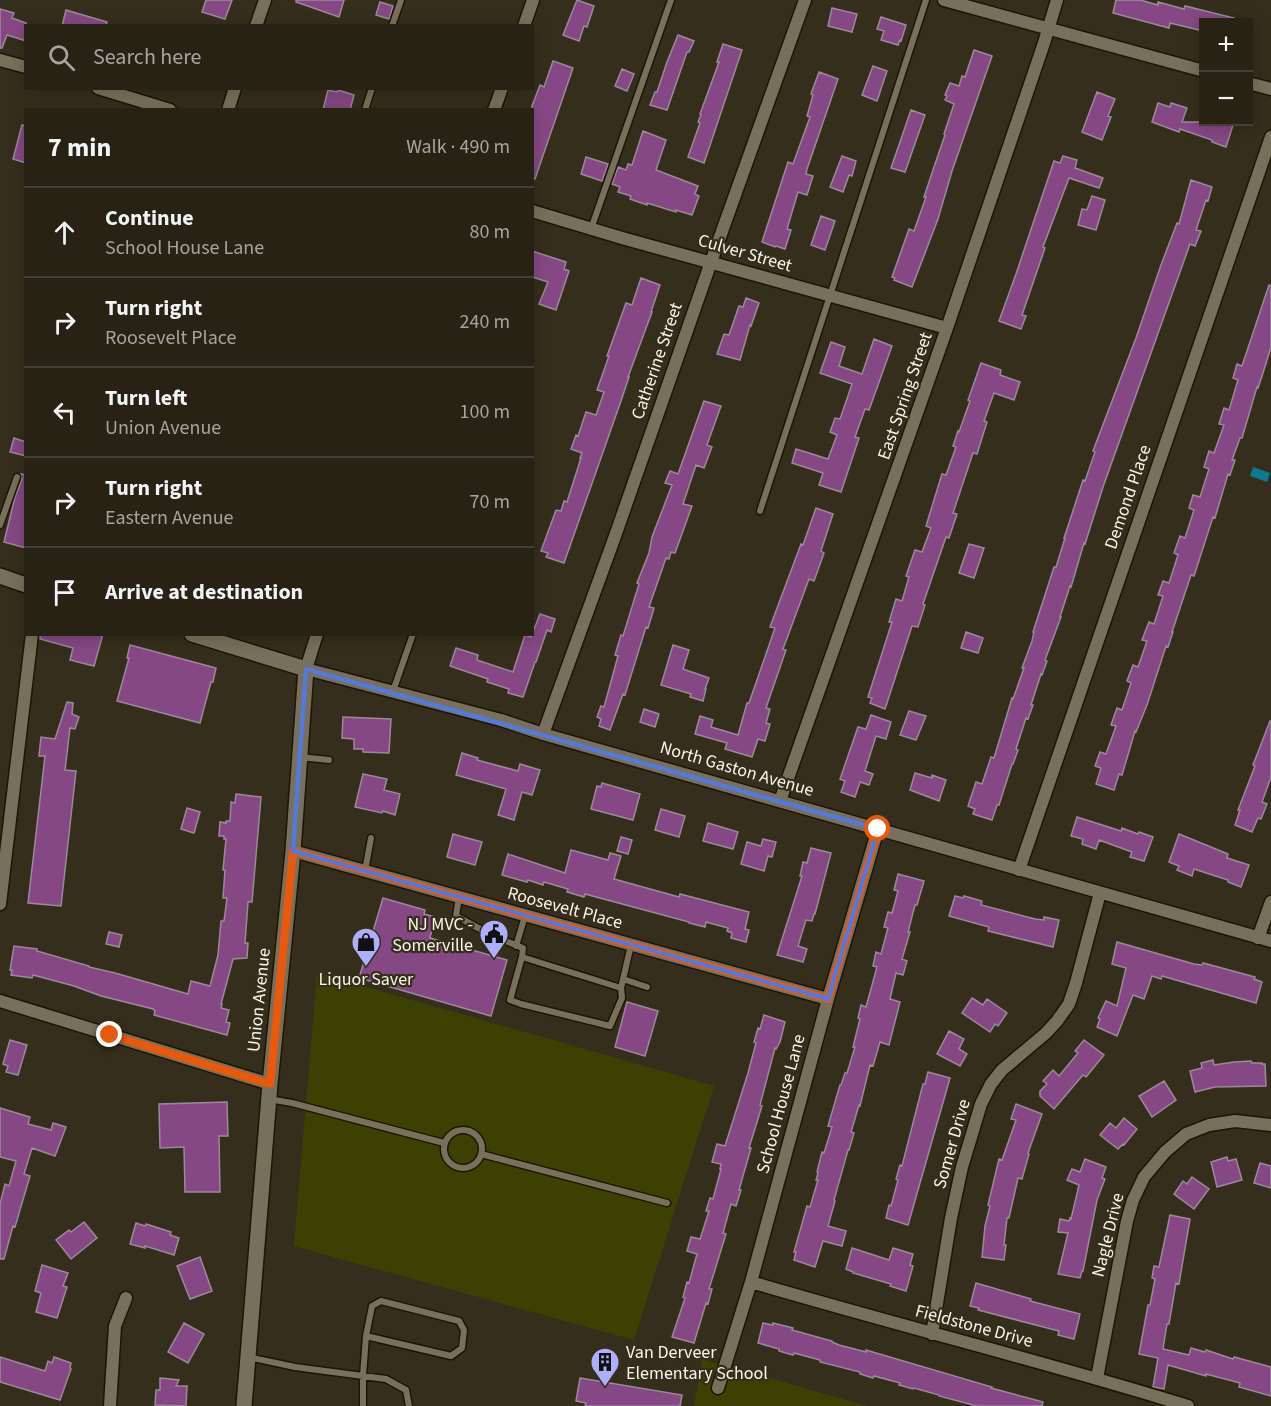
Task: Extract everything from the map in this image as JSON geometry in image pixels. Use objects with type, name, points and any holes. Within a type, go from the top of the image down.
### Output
[{"type":"street","points":[[257,24],[265,0]]},
{"type":"street","points":[[525,24],[533,0]]},
{"type":"street","name":"Catherine Street","points":[[543,734],[805,0]]},
{"type":"street","points":[[944,0],[1199,70]]},
{"type":"street","name":"East Spring Street","points":[[780,801],[947,328],[1057,0]]},
{"type":"street","points":[[0,60],[24,66]]},
{"type":"street","points":[[1253,85],[1271,90]]},
{"type":"street","points":[[105,90],[163,108]]},
{"type":"street","points":[[229,108],[234,90]]},
{"type":"street","points":[[495,108],[501,90]]},
{"type":"street","name":"Demond Place","points":[[1019,870],[1271,137]]},
{"type":"street","name":"Culver Street","points":[[534,212],[947,328]]},
{"type":"street","points":[[0,576],[24,584]]},
{"type":"street","points":[[0,904],[32,636]]},
{"type":"street","name":"North Gaston Avenue","points":[[199,636],[306,669],[501,720],[543,734],[1271,942]]},
{"type":"street","points":[[306,669],[316,636]]},
{"type":"street","name":"Union Avenue","points":[[244,1406],[269,1092],[293,851],[306,669]]},
{"type":"street","name":"School House Lane","points":[[718,1388],[751,1282],[828,999],[878,829]]},
{"type":"street","name":"Roosevelt Place","points":[[293,851],[828,999]]},
{"type":"street","name":"Somer Drive","points":[[932,1334],[951,1218],[962,1167],[981,1104],[991,1084],[1002,1070],[1046,1033],[1058,1021],[1069,1004],[1100,893]]},
{"type":"street","points":[[1258,938],[1271,902]]},
{"type":"street","points":[[0,1001],[269,1092]]},
{"type":"street","name":"Nagle Drive","points":[[1097,1378],[1127,1221],[1133,1200],[1144,1177],[1165,1152],[1186,1134],[1209,1125],[1235,1121],[1271,1125]]},
{"type":"street","name":"Fieldstone Drive","points":[[751,1282],[1097,1378],[1188,1406]]},
{"type":"street","points":[[110,1406],[116,1326],[126,1298]]},
{"type":"lane","points":[[393,24],[401,0]]},
{"type":"lane","points":[[591,229],[671,0]]},
{"type":"lane","points":[[760,511],[926,0]]},
{"type":"lane","points":[[366,108],[371,90]]},
{"type":"lane","points":[[0,525],[16,477]]},
{"type":"lane","points":[[393,691],[412,636]]},
{"type":"lane","points":[[299,757],[329,760]]},
{"type":"lane","points":[[365,871],[371,838]]},
{"type":"lane","points":[[459,897],[456,916],[493,936],[523,948],[510,1000],[610,1026],[622,998],[621,988],[631,945]]},
{"type":"lane","points":[[516,946],[525,916]]},
{"type":"lane","points":[[522,957],[621,988]]},
{"type":"lane","points":[[623,979],[647,987]]},
{"type":"lane","points":[[269,1092],[292,1103],[444,1143]]},
{"type":"lane","points":[[457,1130],[470,1131],[479,1138],[482,1144],[481,1154],[472,1166],[459,1168],[448,1161],[445,1156],[444,1143],[451,1133],[457,1130]]},
{"type":"lane","points":[[481,1154],[667,1203]]},
{"type":"lane","points":[[363,1406],[366,1336],[372,1306],[381,1301],[459,1321],[464,1330],[462,1348],[451,1356],[366,1336]]},
{"type":"lane","points":[[248,1357],[295,1367],[386,1379],[406,1390],[410,1406]]},
{"type":"highlighted area","points":[[306,669],[878,829],[828,999],[293,851]]},
{"type":"green space","points":[[317,973],[714,1086],[634,1340],[294,1246]]},
{"type":"green space","points":[[702,1359],[867,1406],[694,1406]]},
{"type":"water","points":[[1253,467],[1270,473],[1267,482],[1250,476]]},
{"type":"building","points":[[206,0],[232,0],[225,19],[202,12]]},
{"type":"building","points":[[296,0],[344,0],[339,17],[296,2]]},
{"type":"building","points":[[577,0],[594,6],[587,27],[584,26],[579,41],[563,35]]},
{"type":"building","points":[[1116,0],[1140,0],[1184,9],[1185,6],[1234,18],[1199,18],[1199,30],[1170,23],[1169,28],[1113,13]]},
{"type":"building","points":[[380,2],[393,6],[389,19],[376,15]]},
{"type":"building","points":[[832,8],[857,14],[852,32],[828,26]]},
{"type":"building","points":[[0,9],[14,13],[12,18],[26,24],[24,24],[24,40],[7,35],[0,48]]},
{"type":"building","points":[[66,10],[107,22],[106,24],[62,24]]},
{"type":"building","points":[[881,17],[906,25],[898,45],[881,40],[884,31],[877,29]]},
{"type":"building","points":[[678,35],[694,41],[687,52],[667,110],[650,105]]},
{"type":"building","points":[[723,44],[742,50],[704,163],[688,157]]},
{"type":"building","points":[[974,50],[992,56],[952,171],[938,219],[912,287],[892,277],[909,229],[914,231],[945,135],[954,104],[945,100],[947,96],[945,95],[950,83],[959,86],[962,76],[965,77]]},
{"type":"building","points":[[553,61],[573,68],[534,179],[534,108],[532,106],[540,85],[544,87]]},
{"type":"building","points":[[873,66],[887,71],[877,101],[862,95]]},
{"type":"building","points":[[622,69],[634,74],[627,91],[615,86]]},
{"type":"building","points":[[819,72],[838,79],[807,169],[806,174],[813,176],[807,195],[798,192],[787,229],[791,230],[785,249],[775,247],[762,242],[788,162],[793,164],[810,117],[807,116],[813,95],[811,94]]},
{"type":"building","points":[[328,90],[337,92],[338,90],[354,95],[351,108],[324,108]]},
{"type":"building","points":[[1097,92],[1115,99],[1102,140],[1082,132]]},
{"type":"building","points":[[1158,103],[1170,107],[1171,103],[1187,108],[1182,122],[1199,122],[1199,126],[1233,126],[1226,147],[1180,129],[1179,132],[1152,122]]},
{"type":"building","points":[[911,110],[925,115],[905,172],[891,168]]},
{"type":"building","points":[[22,125],[24,126],[24,162],[13,159]]},
{"type":"building","points":[[643,131],[666,140],[656,170],[698,186],[695,194],[699,196],[692,215],[630,199],[631,196],[618,192],[620,187],[612,184],[618,167],[626,170],[628,164],[632,165]]},
{"type":"building","points":[[842,156],[856,161],[852,176],[849,175],[843,192],[830,187]]},
{"type":"building","points":[[1063,156],[1077,160],[1075,168],[1103,178],[1099,188],[1069,178],[1043,247],[1045,248],[1022,315],[1026,316],[1021,329],[999,321],[1054,161],[1060,163]]},
{"type":"building","points":[[586,157],[608,164],[602,181],[581,174]]},
{"type":"building","points":[[1191,180],[1212,187],[1196,230],[1201,231],[1195,246],[1190,244],[1103,487],[999,805],[997,805],[992,820],[973,814],[975,809],[968,806],[976,782],[982,784],[991,757],[994,758],[1083,480],[1085,481],[1095,452],[1093,451],[1161,265],[1177,223],[1179,224]]},
{"type":"building","points":[[1092,196],[1105,200],[1096,230],[1078,225],[1082,209],[1087,210]]},
{"type":"building","points":[[821,216],[835,221],[825,250],[811,245]]},
{"type":"building","points":[[534,252],[566,262],[564,269],[569,271],[556,310],[539,304],[548,282],[534,278]]},
{"type":"building","points":[[641,278],[660,285],[564,563],[546,557],[548,553],[541,551],[556,510],[561,511],[564,501],[567,502],[582,453],[571,449],[586,412],[596,415],[604,392],[597,390],[609,356],[607,356],[626,303],[632,305]]},
{"type":"building","points":[[1269,285],[1271,286],[1271,347],[1242,438],[1240,438],[1232,460],[1235,460],[1230,475],[1228,474],[1215,518],[1213,517],[1194,576],[1191,575],[1168,647],[1166,646],[1147,705],[1135,731],[1122,775],[1119,774],[1114,790],[1096,784],[1101,768],[1095,766],[1100,752],[1106,754],[1116,726],[1111,725],[1117,708],[1122,710],[1131,683],[1127,681],[1133,665],[1138,667],[1147,641],[1142,640],[1149,622],[1154,624],[1163,596],[1158,595],[1163,581],[1169,583],[1178,555],[1174,553],[1180,536],[1185,538],[1194,510],[1189,508],[1193,495],[1200,497],[1209,469],[1204,467],[1209,451],[1214,453],[1224,425],[1219,424],[1224,408],[1229,410],[1238,380],[1233,378],[1237,364],[1242,366]]},
{"type":"building","points":[[746,298],[759,303],[740,360],[717,354],[724,334],[729,335],[739,306],[743,307]]},
{"type":"building","points":[[874,339],[892,346],[869,410],[865,409],[855,437],[859,438],[841,492],[819,485],[823,473],[792,463],[796,449],[828,459],[837,435],[830,432],[835,418],[840,419],[852,384],[820,373],[831,342],[845,347],[839,366],[862,374]]},
{"type":"building","points":[[981,363],[1001,370],[1000,375],[1020,382],[1014,400],[994,393],[984,421],[987,422],[977,454],[973,453],[953,513],[957,514],[949,538],[946,537],[923,604],[925,605],[918,627],[912,626],[885,709],[870,703],[872,698],[868,697],[892,622],[889,622],[896,599],[902,601],[909,577],[906,576],[915,550],[922,552],[931,528],[926,526],[942,474],[946,475],[956,447],[953,446]]},
{"type":"building","points":[[704,401],[721,406],[707,445],[712,447],[704,468],[696,465],[683,504],[692,506],[675,553],[671,552],[669,559],[666,558],[649,607],[654,608],[648,628],[646,627],[625,695],[623,694],[610,730],[599,726],[601,719],[597,717],[601,706],[604,707],[618,656],[615,655],[621,635],[623,636],[639,584],[637,583],[672,485],[665,483],[670,471],[678,474]]},
{"type":"building","points":[[14,438],[24,441],[24,456],[10,452]]},
{"type":"building","points":[[21,474],[24,475],[24,547],[4,542],[22,479]]},
{"type":"building","points":[[816,508],[833,514],[821,551],[824,553],[814,581],[809,579],[783,649],[786,650],[766,708],[770,709],[766,723],[770,724],[765,741],[758,739],[752,757],[725,749],[727,743],[695,734],[700,716],[713,720],[711,727],[738,735],[747,703],[749,703],[775,628],[770,627]]},
{"type":"building","points":[[969,544],[984,548],[974,578],[959,573]]},
{"type":"building","points":[[540,614],[555,619],[551,632],[547,630],[523,697],[508,693],[509,689],[487,682],[488,679],[450,666],[456,648],[478,655],[477,660],[513,672],[525,636],[534,636]]},
{"type":"building","points":[[966,632],[983,638],[978,653],[961,648]]},
{"type":"building","points":[[40,636],[102,636],[94,666],[70,660],[73,648],[40,639]]},
{"type":"building","points":[[130,645],[216,668],[200,723],[117,701],[129,658],[127,658]]},
{"type":"building","points":[[673,645],[689,650],[683,669],[709,678],[703,701],[690,697],[691,694],[661,685]]},
{"type":"building","points":[[67,702],[73,703],[72,714],[79,717],[75,729],[70,728],[65,770],[76,771],[61,906],[28,903],[45,756],[39,756],[41,737],[55,739]]},
{"type":"building","points":[[644,709],[659,714],[655,727],[640,722]]},
{"type":"building","points":[[909,711],[926,716],[916,740],[900,735]]},
{"type":"building","points":[[871,715],[891,722],[886,739],[876,736],[865,771],[873,774],[869,785],[860,782],[855,797],[841,792],[845,781],[840,779],[858,727],[866,729]]},
{"type":"building","points":[[343,717],[391,719],[389,753],[363,752],[363,749],[354,749],[354,739],[342,738]]},
{"type":"building","points":[[1270,721],[1271,777],[1262,802],[1267,804],[1252,832],[1235,825],[1240,810],[1238,810],[1255,766],[1253,765]]},
{"type":"building","points":[[462,753],[478,758],[477,760],[518,771],[520,764],[540,770],[532,795],[522,792],[514,820],[498,815],[506,789],[456,775]]},
{"type":"building","points":[[915,773],[946,780],[939,801],[910,790]]},
{"type":"building","points":[[363,774],[387,779],[384,790],[400,794],[395,815],[355,807]]},
{"type":"building","points":[[602,783],[640,794],[633,820],[591,809],[597,786],[601,787]]},
{"type":"building","points":[[236,794],[261,797],[252,902],[248,902],[245,943],[248,943],[247,958],[233,959],[221,1004],[221,1008],[229,1010],[226,1022],[230,1023],[227,1035],[154,1015],[153,1009],[101,996],[74,986],[33,975],[32,978],[11,975],[14,946],[37,949],[37,951],[89,967],[188,994],[191,981],[210,986],[218,955],[221,921],[224,921],[227,898],[223,898],[226,839],[224,836],[219,836],[220,822],[230,821],[231,802],[235,803]]},
{"type":"building","points":[[187,808],[200,812],[194,833],[181,829]]},
{"type":"building","points":[[661,809],[685,816],[679,837],[655,830]]},
{"type":"building","points":[[1077,817],[1121,831],[1122,828],[1153,837],[1144,861],[1130,857],[1132,852],[1099,840],[1096,849],[1082,844],[1083,839],[1071,836]]},
{"type":"building","points":[[708,823],[738,832],[733,849],[703,841]]},
{"type":"building","points":[[453,834],[482,842],[475,865],[447,857]]},
{"type":"building","points":[[1179,834],[1228,854],[1227,858],[1249,865],[1241,887],[1228,880],[1194,869],[1192,876],[1177,870],[1179,866],[1169,862]]},
{"type":"building","points":[[621,837],[632,840],[628,854],[617,851]]},
{"type":"building","points":[[763,839],[776,842],[772,857],[768,856],[764,871],[741,864],[747,842],[761,846]]},
{"type":"building","points":[[811,848],[831,853],[815,914],[812,921],[806,920],[798,946],[807,949],[803,962],[777,955],[802,876],[800,876],[803,862],[807,863]]},
{"type":"building","points":[[571,850],[608,860],[610,853],[621,856],[614,879],[679,897],[680,894],[749,912],[745,929],[749,930],[746,942],[731,938],[732,933],[727,931],[728,928],[706,922],[705,927],[585,894],[584,897],[567,892],[568,889],[544,882],[543,885],[502,875],[508,854],[565,873]]},
{"type":"building","points":[[898,874],[924,881],[908,932],[910,932],[902,959],[907,961],[903,975],[896,973],[890,999],[900,1002],[889,1045],[880,1042],[873,1066],[870,1065],[851,1132],[854,1133],[834,1200],[828,1226],[846,1231],[842,1246],[823,1241],[815,1267],[794,1260],[796,1252],[794,1252],[807,1206],[810,1207],[818,1180],[816,1180],[817,1172],[832,1127],[828,1126],[840,1085],[847,1073],[855,1047],[853,1047],[861,1005],[866,1007],[877,967],[873,966],[876,952],[881,954],[888,928],[884,927],[888,912],[892,913],[898,891],[894,890]]},
{"type":"building","points":[[955,896],[982,901],[981,905],[1035,919],[1044,920],[1044,917],[1059,920],[1053,947],[988,931],[989,927],[949,916]]},
{"type":"building","points":[[383,898],[425,910],[424,914],[435,917],[430,938],[507,960],[491,1016],[359,978]]},
{"type":"building","points":[[109,932],[122,935],[119,947],[106,944]]},
{"type":"building","points":[[1117,942],[1194,964],[1202,965],[1203,963],[1255,977],[1254,979],[1262,982],[1256,1003],[1162,976],[1161,979],[1152,976],[1144,999],[1133,995],[1117,1036],[1097,1027],[1100,1019],[1098,1018],[1106,1001],[1117,1006],[1126,968],[1112,964]]},
{"type":"building","points":[[972,998],[983,1005],[987,999],[1007,1013],[998,1026],[995,1024],[990,1032],[962,1013]]},
{"type":"building","points":[[627,1002],[658,1011],[645,1056],[615,1047]]},
{"type":"building","points":[[764,1015],[785,1022],[780,1042],[775,1048],[760,1105],[762,1106],[749,1148],[751,1148],[739,1190],[741,1190],[736,1206],[731,1204],[723,1233],[726,1234],[709,1289],[712,1289],[694,1343],[672,1337],[697,1254],[687,1251],[691,1237],[700,1239],[709,1211],[706,1211],[710,1198],[713,1199],[721,1169],[721,1164],[712,1162],[717,1144],[725,1146],[748,1073],[758,1028],[760,1029]]},
{"type":"building","points":[[949,1031],[964,1039],[959,1049],[967,1054],[960,1066],[937,1054]]},
{"type":"building","points":[[10,1040],[27,1045],[18,1075],[6,1072],[8,1066],[3,1064]]},
{"type":"building","points":[[1084,1040],[1104,1055],[1086,1077],[1083,1075],[1054,1109],[1040,1096],[1040,1091],[1047,1084],[1043,1081],[1053,1070],[1059,1076],[1078,1053],[1075,1051]]},
{"type":"building","points":[[1213,1060],[1214,1065],[1251,1061],[1265,1064],[1266,1086],[1215,1087],[1195,1092],[1190,1071],[1202,1068],[1201,1063]]},
{"type":"building","points":[[928,1072],[950,1078],[908,1225],[886,1218]]},
{"type":"building","points":[[1164,1081],[1176,1100],[1152,1117],[1139,1096]]},
{"type":"building","points":[[227,1102],[228,1136],[219,1136],[220,1192],[185,1192],[184,1147],[160,1148],[159,1104]]},
{"type":"building","points":[[1016,1104],[1042,1114],[1028,1153],[1022,1179],[1018,1178],[1009,1218],[1007,1218],[1004,1260],[982,1257],[985,1226],[990,1206],[988,1205],[999,1159],[1002,1160],[1016,1120],[1011,1119]]},
{"type":"building","points":[[0,1108],[30,1117],[28,1124],[51,1130],[53,1123],[66,1127],[55,1156],[32,1148],[24,1174],[30,1176],[4,1259],[0,1259],[0,1204],[5,1184],[9,1186],[16,1161],[0,1157]]},
{"type":"building","points":[[1124,1118],[1137,1129],[1118,1149],[1100,1135],[1110,1123],[1116,1128]]},
{"type":"building","points":[[1227,1157],[1228,1161],[1236,1159],[1242,1180],[1217,1187],[1211,1162]]},
{"type":"building","points":[[1085,1159],[1106,1167],[1080,1278],[1058,1274],[1068,1233],[1058,1232],[1060,1219],[1069,1221],[1071,1219],[1079,1185],[1067,1180],[1072,1169],[1080,1172]]},
{"type":"building","points":[[1260,1163],[1271,1166],[1271,1188],[1254,1183]]},
{"type":"building","points":[[1192,1177],[1209,1189],[1194,1209],[1174,1194],[1183,1181],[1187,1184]]},
{"type":"building","points":[[1170,1215],[1190,1219],[1179,1284],[1176,1283],[1163,1349],[1189,1355],[1191,1348],[1205,1352],[1206,1350],[1233,1359],[1234,1357],[1271,1367],[1271,1396],[1239,1387],[1240,1383],[1168,1365],[1164,1389],[1153,1387],[1158,1358],[1139,1354],[1155,1279],[1152,1278],[1154,1266],[1159,1267]]},
{"type":"building","points":[[84,1222],[97,1238],[71,1259],[56,1240]]},
{"type":"building","points":[[136,1223],[171,1232],[170,1235],[179,1238],[174,1255],[130,1244]]},
{"type":"building","points":[[852,1248],[889,1260],[893,1248],[913,1254],[910,1265],[913,1266],[906,1291],[846,1269]]},
{"type":"building","points":[[200,1257],[212,1291],[190,1299],[177,1266]]},
{"type":"building","points":[[42,1265],[68,1273],[63,1286],[67,1287],[57,1318],[36,1312],[41,1293],[35,1291]]},
{"type":"building","points":[[976,1283],[1031,1299],[1030,1301],[1080,1314],[1074,1339],[1058,1335],[1059,1331],[970,1306]]},
{"type":"building","points":[[184,1323],[204,1334],[188,1363],[168,1352]]},
{"type":"building","points":[[763,1323],[793,1328],[792,1330],[839,1345],[866,1352],[866,1350],[1043,1402],[1042,1406],[977,1406],[874,1376],[873,1378],[860,1374],[860,1372],[820,1362],[820,1360],[779,1351],[779,1349],[758,1343]]},
{"type":"building","points":[[0,1357],[45,1371],[48,1361],[52,1363],[54,1357],[71,1363],[60,1400],[0,1382]]},
{"type":"building","points":[[160,1378],[179,1380],[176,1386],[187,1386],[186,1406],[155,1405],[156,1390],[160,1390]]},
{"type":"building","name":"Van Derveer Elementary School","points":[[580,1378],[682,1395],[680,1406],[585,1406],[586,1403],[576,1401]]},
{"type":"place","name":"NJ MVC - Somerville","points":[[494,960]]},
{"type":"place","name":"Liquor Saver","points":[[366,968]]},
{"type":"place","name":"Van Derveer Elementary School","points":[[605,1388]]},
{"type":"route","points":[[110,1035],[270,1084],[293,851],[828,999],[878,829]]}]
